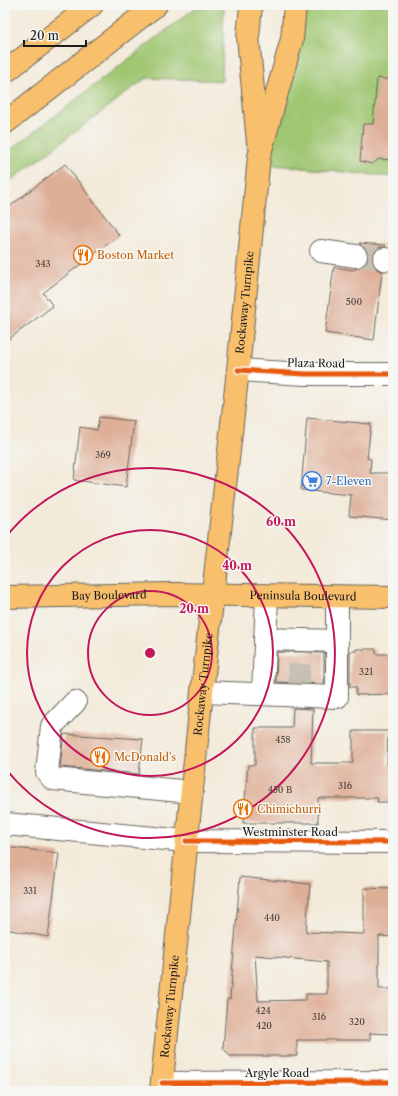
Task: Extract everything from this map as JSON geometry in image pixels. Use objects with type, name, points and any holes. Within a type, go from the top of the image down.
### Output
[{"type":"main road","points":[[5,72],[92,5]]},
{"type":"main road","points":[[5,123],[156,5]]},
{"type":"main road","name":"Rockaway Turnpike","points":[[251,5],[248,37],[259,157]]},
{"type":"main road","name":"Rockaway Turnpike","points":[[161,1087],[202,692],[238,370],[259,157],[292,39],[295,5]]},
{"type":"main road","name":"Bay Boulevard","points":[[5,597],[171,594],[214,595]]},
{"type":"main road","name":"Peninsula Boulevard","points":[[214,595],[393,597]]},
{"type":"street","points":[[321,251],[356,256]]},
{"type":"street","name":"Plaza Road","points":[[238,370],[306,374],[393,374]]},
{"type":"street","points":[[263,694],[267,596]]},
{"type":"street","points":[[202,692],[263,694],[299,691],[337,697],[338,596]]},
{"type":"street","points":[[265,639],[300,645],[337,641]]},
{"type":"street","points":[[74,702],[52,726],[47,772],[53,779],[192,792]]},
{"type":"street","name":"Westminster Road","points":[[5,824],[186,841],[393,842]]},
{"type":"street","name":"Argyle Road","points":[[161,1087],[235,1087],[393,1082]]},
{"type":"green space","points":[[199,5],[224,5],[222,81],[146,78],[5,185],[5,154]]},
{"type":"green space","points":[[299,5],[393,5],[393,177],[262,164]]},
{"type":"building","points":[[377,78],[393,80],[393,160],[379,159],[372,164],[360,161],[363,124],[373,124]]},
{"type":"building","points":[[65,164],[119,235],[43,293],[53,306],[5,342],[5,210]]},
{"type":"building","points":[[359,243],[386,245],[385,247],[379,247],[374,251],[372,257],[373,264],[376,269],[382,271],[374,340],[325,333],[334,267],[353,270],[366,264],[368,252]]},
{"type":"building","points":[[99,417],[134,421],[126,487],[74,480],[80,427],[97,430]]},
{"type":"building","points":[[307,418],[371,424],[367,458],[371,459],[370,473],[393,473],[393,520],[349,516],[351,495],[301,490]]},
{"type":"building","points":[[356,649],[376,649],[376,654],[393,654],[393,694],[356,695],[356,687],[350,687],[350,651],[356,651]]},
{"type":"building","points":[[277,652],[324,653],[324,684],[276,682]]},
{"type":"building","points":[[293,708],[313,709],[311,763],[353,763],[353,731],[388,731],[387,764],[393,764],[393,802],[377,802],[378,798],[318,798],[318,823],[243,823],[248,765],[255,765],[255,728],[292,728]]},
{"type":"building","name":"McDonald's","points":[[64,734],[143,739],[139,774],[60,767]]},
{"type":"building","points":[[5,847],[59,853],[48,937],[5,929]]},
{"type":"building","points":[[240,877],[310,884],[306,932],[364,934],[364,888],[393,889],[393,937],[379,936],[379,989],[393,989],[393,1034],[370,1033],[370,1040],[297,1040],[297,1056],[230,1056],[223,1048],[227,999],[230,999]],"holes":[[[255,955],[327,962],[327,994],[306,994],[306,1000],[258,1001]]]},
{"type":"tunnel","points":[[356,256],[384,259]]},
{"type":"tunnel","points":[[299,686],[300,651]]},
{"type":"cycle path","points":[[238,370],[306,374],[393,374]]},
{"type":"cycle path","points":[[186,841],[393,842]]},
{"type":"cycle path","points":[[162,1083],[393,1082]]},
{"type":"place","name":"Boston Market","points":[[83,255]]},
{"type":"place","name":"7-Eleven","points":[[312,481]]},
{"type":"place","name":"McDonald's","points":[[100,757]]},
{"type":"place","name":"Chimichurri","points":[[243,809]]}]
